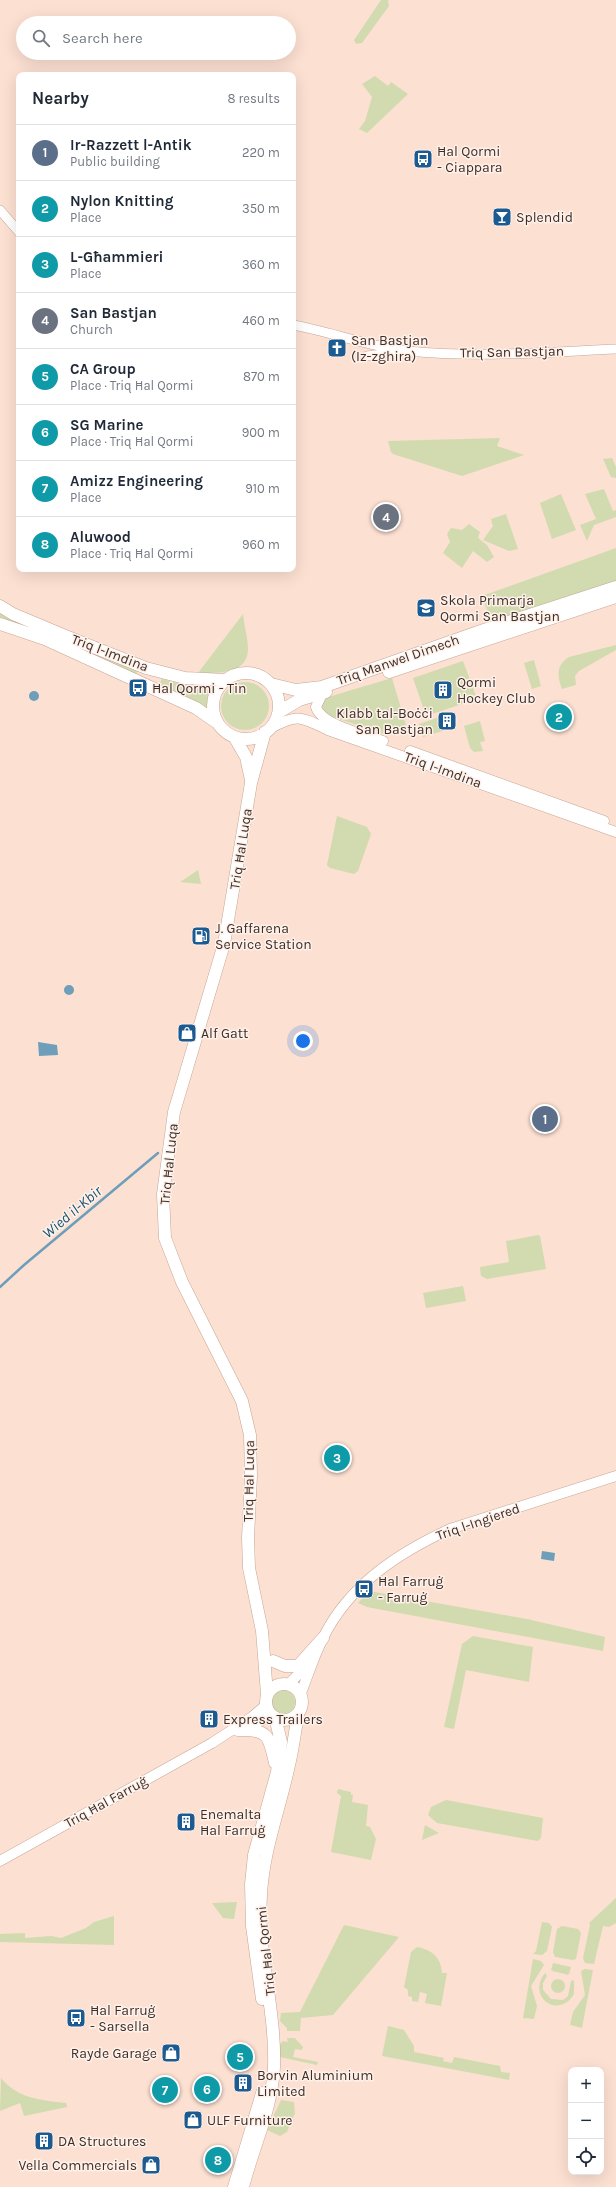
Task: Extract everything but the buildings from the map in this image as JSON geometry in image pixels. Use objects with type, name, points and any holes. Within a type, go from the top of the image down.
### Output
[{"type":"highway","name":"Triq Manwel Dimech","points":[[271,684],[296,690],[322,687],[484,630],[616,587]]},
{"type":"highway","name":"Triq Manwel Dimech","points":[[279,712],[299,700],[322,694],[616,597]]},
{"type":"highway","name":"Triq l-Imdina","points":[[0,606],[13,614],[146,668],[185,678],[225,680]]},
{"type":"highway","points":[[0,624],[45,639],[196,708],[235,738],[251,738],[268,730],[279,712],[277,694],[271,684],[257,674],[239,673],[225,680],[217,688],[213,699],[213,711],[216,722]]},
{"type":"highway","name":"Triq Ħal Luqa","points":[[268,730],[251,783],[224,944],[177,1098],[163,1194],[165,1238],[182,1282],[242,1401],[248,1422],[251,1451],[248,1538],[249,1568],[262,1632],[270,1708]]},
{"type":"highway","name":"Triq Ħal Luqa","points":[[235,738],[246,757],[251,783]]},
{"type":"highway","name":"Triq Ħal Luqa","points":[[262,1632],[273,1661],[286,1684]]},
{"type":"highway","points":[[273,1661],[285,1666],[298,1666],[323,1638]]},
{"type":"highway","points":[[286,1684],[301,1693],[303,1700],[302,1709],[298,1715],[289,1719],[270,1708],[270,1689],[286,1684]]},
{"type":"highway","name":"Triq Ħal Qormi","points":[[234,2187],[254,2126],[265,2078],[266,2042],[263,2006],[252,1926],[250,1884],[254,1855],[277,1772],[281,1742],[270,1708]]},
{"type":"highway","name":"Triq Ħal Qormi","points":[[243,2187],[267,2111],[272,2086],[274,2043],[272,2006],[262,1936],[261,1896],[263,1875],[289,1766],[298,1715]]},
{"type":"highway","points":[[238,1730],[256,1730],[265,1733],[270,1740],[277,1772]]},
{"type":"main road","name":"Triq l-Imdina","points":[[322,694],[316,707],[317,712],[329,722],[616,825]]},
{"type":"main road","name":"Triq l-Imdina","points":[[268,730],[292,718],[303,717],[328,730],[616,832]]},
{"type":"main road","name":"Triq l-Ingiered","points":[[301,1693],[323,1638],[348,1598],[383,1567],[430,1538],[470,1523],[616,1476]]},
{"type":"main road","name":"Triq l-Ingiered","points":[[286,1684],[316,1655]]},
{"type":"main road","name":"Triq Ħal Farruġ","points":[[212,1742],[238,1730],[270,1708]]},
{"type":"main road","name":"Triq Ħal Farruġ","points":[[0,1861],[270,1708]]},
{"type":"street","points":[[0,210],[16,229]]},
{"type":"street","name":"Triq San Bastjan","points":[[296,326],[362,343],[408,351],[473,354],[616,349]]},
{"type":"street","name":"Triq San Bastjan","points":[[362,343],[373,350],[389,353]]},
{"type":"street","name":"Triq San Bastjan","points":[[367,356],[408,351]]},
{"type":"green space","points":[[381,0],[388,0],[389,6],[362,43],[356,44],[354,40]]},
{"type":"green space","points":[[375,76],[388,86],[391,82],[408,94],[367,133],[359,129],[365,121],[372,97],[362,84]]},
{"type":"green space","points":[[500,438],[497,446],[524,455],[462,476],[393,454],[388,441]]},
{"type":"green space","points":[[612,458],[616,467],[616,478],[611,477],[603,459]]},
{"type":"green space","points":[[604,489],[613,511],[616,510],[616,517],[594,525],[587,541],[580,525],[596,519],[585,494]]},
{"type":"green space","points":[[561,494],[576,530],[552,539],[540,503]]},
{"type":"green space","points":[[506,514],[518,549],[509,551],[483,540],[493,526],[491,519]]},
{"type":"green space","points":[[469,524],[480,532],[478,538],[487,545],[494,557],[487,562],[473,551],[462,568],[443,553],[450,542],[447,534],[451,528],[462,530]]},
{"type":"green space","points":[[616,548],[616,581],[492,624],[482,596]]},
{"type":"green space","points":[[0,611],[138,671],[136,674],[54,637],[0,618]]},
{"type":"green space","points":[[243,614],[248,649],[247,657],[243,664],[230,671],[198,673]]},
{"type":"green space","points":[[616,645],[616,650],[579,671],[575,676],[576,685],[562,689],[559,680],[559,671],[565,660],[569,657]]},
{"type":"green space","points":[[534,660],[541,686],[532,689],[524,663]]},
{"type":"green space","points":[[463,661],[477,699],[426,716],[413,678]]},
{"type":"green space","points":[[392,678],[406,725],[391,730],[390,736],[327,715],[321,709],[320,702],[325,698]]},
{"type":"green space","points":[[162,679],[193,687],[210,689],[207,698],[207,708],[159,684]]},
{"type":"green space","points":[[240,682],[250,682],[259,686],[265,692],[268,697],[268,715],[259,726],[250,730],[240,730],[231,726],[225,720],[221,711],[221,701],[225,692],[231,686]]},
{"type":"green space","points":[[448,714],[452,728],[423,737],[419,724]]},
{"type":"green space","points":[[480,721],[485,741],[480,742],[483,751],[474,752],[470,748],[464,726]]},
{"type":"green space","points":[[337,816],[367,827],[371,834],[358,871],[354,874],[330,868],[327,865]]},
{"type":"green space","points":[[198,870],[201,884],[180,882]]},
{"type":"green space","points":[[538,1235],[540,1236],[546,1269],[487,1279],[481,1276],[480,1267],[509,1262],[506,1241]]},
{"type":"green space","points":[[463,1286],[466,1301],[426,1308],[423,1293]]},
{"type":"green space","points":[[369,1591],[527,1619],[605,1637],[603,1651],[367,1607],[358,1603]]},
{"type":"green space","points":[[473,1636],[533,1647],[529,1682],[466,1670],[454,1729],[444,1727],[462,1644]]},
{"type":"green space","points":[[283,1690],[291,1694],[295,1702],[291,1710],[283,1714],[275,1710],[271,1702],[275,1694]]},
{"type":"green space","points":[[338,1789],[351,1792],[351,1795],[353,1795],[352,1802],[368,1805],[366,1826],[370,1827],[376,1839],[371,1860],[331,1852],[341,1796],[337,1793]]},
{"type":"green space","points":[[446,1800],[543,1818],[541,1838],[538,1841],[437,1823],[428,1815],[431,1807]]},
{"type":"green space","points":[[425,1825],[439,1833],[422,1840]]},
{"type":"green space","points":[[616,1898],[616,1923],[609,1927],[603,1926],[594,1964],[585,1963],[583,1958],[590,1925],[589,1923]]},
{"type":"green space","points":[[237,1902],[234,1919],[223,1918],[212,1903]]},
{"type":"green space","points":[[114,1916],[114,1945],[0,1942],[0,1934],[25,1933],[25,1938],[51,1936],[61,1938],[86,1928],[94,1922]]},
{"type":"green space","points":[[542,1922],[549,1923],[552,1927],[547,1951],[542,1955],[533,1954],[536,1951]]},
{"type":"green space","points":[[344,1925],[399,1937],[333,2015],[301,2018],[300,2031],[287,2031],[287,2028],[280,2021],[281,2013],[300,2012]]},
{"type":"green space","points":[[562,1926],[578,1929],[581,1933],[576,1959],[573,1960],[555,1957],[553,1952],[557,1929]]},
{"type":"green space","points":[[417,1947],[427,1950],[435,1955],[440,1963],[442,1973],[447,1973],[441,2006],[425,2003],[427,1994],[420,1992],[418,2002],[412,2001],[412,1997],[408,1996],[408,1990],[404,1987],[411,1952]]},
{"type":"green space","points":[[533,1959],[541,1961],[544,1965],[531,1986],[537,2006],[534,2019],[523,2018]]},
{"type":"green space","points":[[553,1963],[571,1967],[569,1974],[567,1975],[551,1970]]},
{"type":"green space","points":[[585,1969],[593,1970],[582,2028],[570,2025],[573,2012],[585,1995],[581,1971]]},
{"type":"green space","points":[[545,1973],[547,1976],[543,1983],[543,1990],[551,1999],[563,2000],[568,1996],[571,1981],[574,1980],[574,1994],[568,2002],[560,2005],[553,2005],[542,1997],[539,1990],[540,1982]]},
{"type":"green space","points":[[558,1979],[563,1981],[565,1986],[563,1991],[558,1993],[553,1991],[551,1986],[553,1981]]},
{"type":"green space","points":[[388,2026],[404,2030],[414,2046],[414,2052],[444,2058],[443,2061],[452,2063],[454,2057],[500,2066],[501,2072],[510,2073],[509,2080],[382,2056]]},
{"type":"green space","points":[[287,2038],[295,2038],[303,2047],[302,2050],[295,2049],[293,2057],[318,2062],[317,2065],[280,2057],[278,2047],[283,2041],[288,2042]]},
{"type":"green space","points":[[1,2078],[8,2085],[22,2094],[39,2099],[66,2103],[67,2107],[24,2116],[20,2103],[0,2111]]},
{"type":"green space","points":[[281,2100],[294,2102],[295,2115],[287,2132],[280,2136],[267,2130]]},
{"type":"water","points":[[34,691],[39,696],[34,701],[29,696]]},
{"type":"water","points":[[67,985],[71,985],[74,990],[71,995],[67,995],[64,992],[64,988]]},
{"type":"water","points":[[38,1042],[57,1045],[58,1055],[39,1056]]},
{"type":"water","points":[[542,1551],[555,1553],[554,1561],[541,1559]]},
{"type":"waterway","name":"Wied il-Kbir","points":[[0,1287],[24,1265],[158,1153]]},
{"type":"place","name":"Ħal Qormi - Ciappara","points":[[423,159]]},
{"type":"place","name":"Splendid","points":[[502,217]]},
{"type":"place","name":"San Bastjan (Iz-zghira)","points":[[337,348]]},
{"type":"place","name":"San Bastjan","points":[[386,517]]},
{"type":"place","name":"Skola Primarja Qormi San Bastjan","points":[[426,608]]},
{"type":"place","name":"Ħal Qormi - Tin","points":[[138,688]]},
{"type":"place","name":"Qormi Hockey Club","points":[[443,690]]},
{"type":"place","name":"Nylon Knitting","points":[[559,717]]},
{"type":"place","name":"Klabb tal-Boċċi San Bastjan","points":[[447,721]]},
{"type":"place","name":"J. Gaffarena Service Station","points":[[201,936]]},
{"type":"place","name":"Alf Gatt","points":[[187,1033]]},
{"type":"place","name":"Ir-Razzett l-Antik","points":[[545,1119]]},
{"type":"place","name":"L-Għammieri","points":[[337,1458]]},
{"type":"place","name":"Ħal Farruġ - Farruġ","points":[[364,1589]]},
{"type":"place","name":"Express Trailers","points":[[209,1719]]},
{"type":"place","name":"Enemalta Ħal Farruġ","points":[[186,1822]]},
{"type":"place","name":"Ħal Farruġ - Sarsella","points":[[76,2018]]},
{"type":"place","name":"Rayde Garage","points":[[171,2053]]},
{"type":"place","name":"CA Group","points":[[240,2057]]},
{"type":"place","name":"Borvin Aluminium Limited","points":[[243,2083]]},
{"type":"place","name":"SG Marine","points":[[207,2089]]},
{"type":"place","name":"Amizz Engineering","points":[[165,2090]]},
{"type":"place","name":"ULF Furniture","points":[[193,2120]]},
{"type":"place","name":"DA Structures","points":[[44,2141]]},
{"type":"place","name":"Aluwood","points":[[218,2160]]},
{"type":"place","name":"Vella Commercials","points":[[151,2165]]}]
